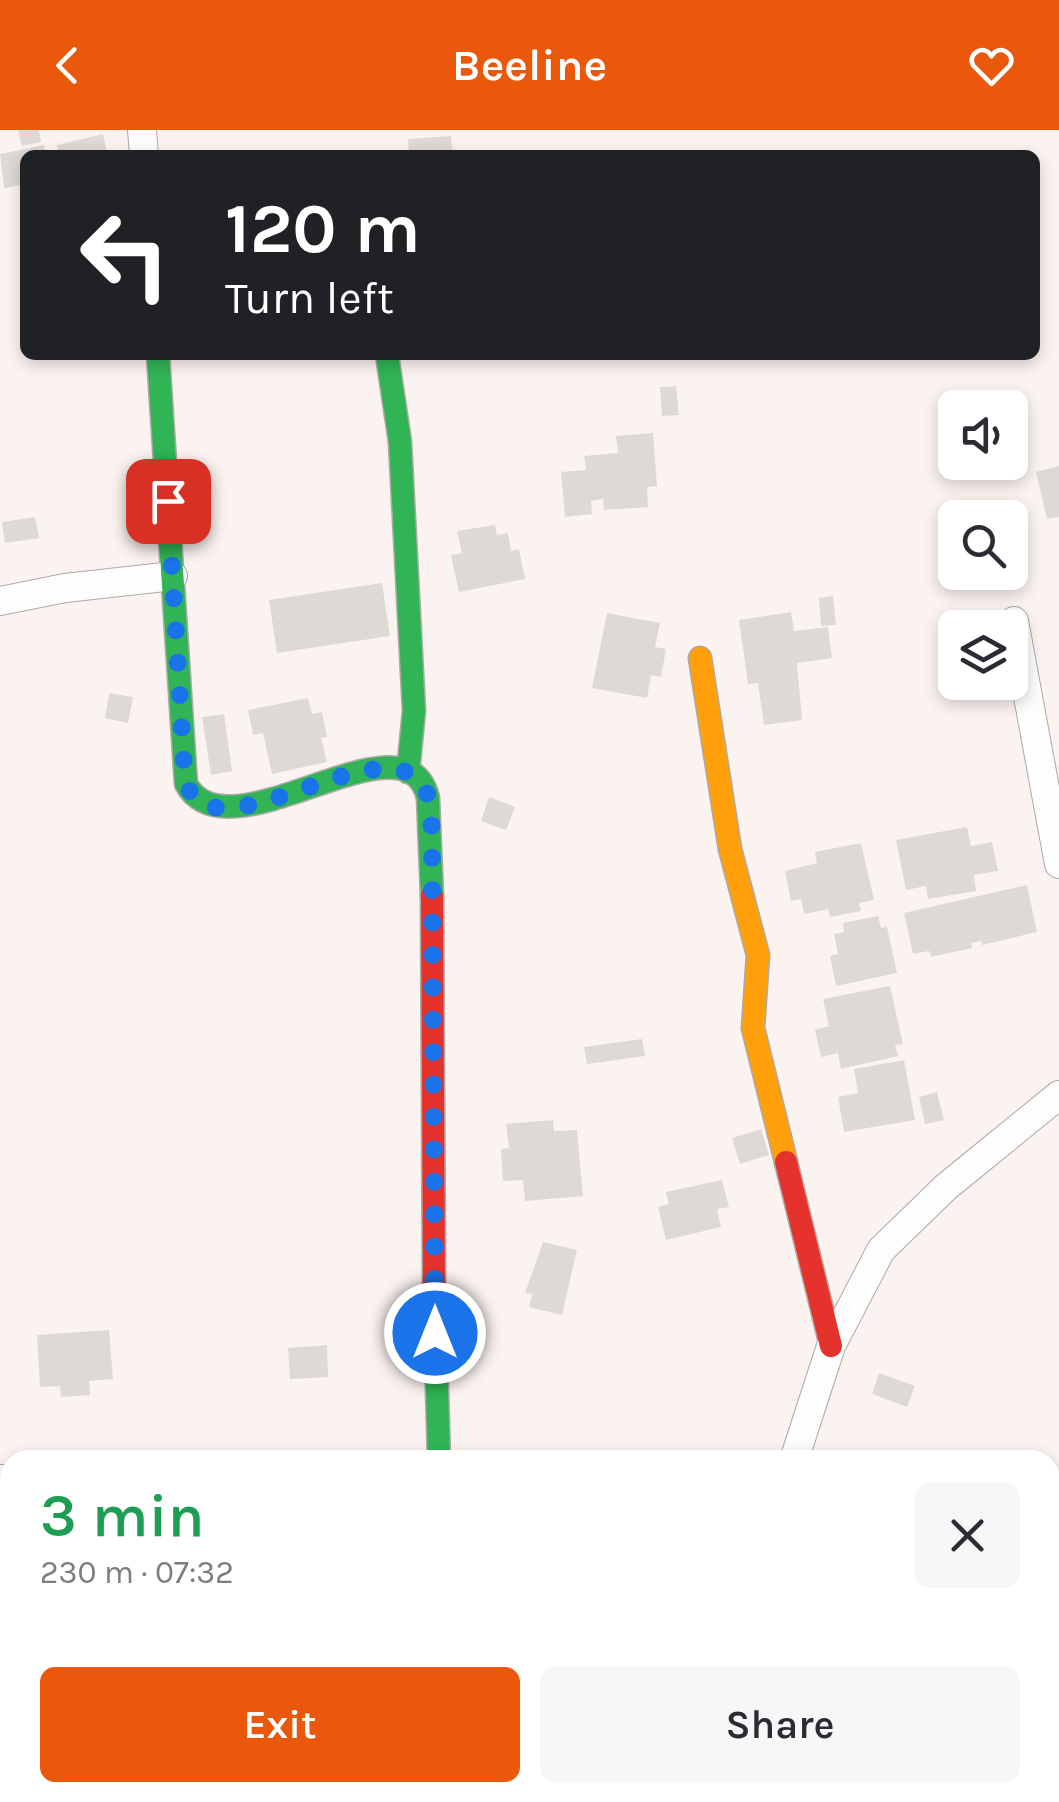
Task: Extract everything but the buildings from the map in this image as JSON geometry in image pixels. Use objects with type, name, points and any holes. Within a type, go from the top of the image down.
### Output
[{"type":"street","points":[[158,360],[185,782],[196,801],[216,808],[252,804],[383,766],[408,772],[424,788],[431,818],[438,1450]]},
{"type":"street","points":[[388,360],[400,442],[414,711],[408,772]]},
{"type":"street","points":[[0,601],[65,588],[174,576]]},
{"type":"street","points":[[700,658],[730,849],[758,955],[753,1028],[831,1346]]},
{"type":"street","points":[[1028,696],[1059,864]]},
{"type":"street","points":[[797,1450],[831,1346],[881,1250],[946,1187],[1059,1095]]},
{"type":"traffic: fast","points":[[158,360],[186,784],[208,803],[239,806],[353,773],[387,768],[413,774],[428,798],[432,896]]},
{"type":"traffic: fast","points":[[388,360],[400,442],[414,711],[408,772]]},
{"type":"traffic: fast","points":[[434,1285],[439,1450]]},
{"type":"traffic: slow","points":[[700,658],[730,849],[758,955],[753,1028],[786,1162]]},
{"type":"traffic: jam","points":[[432,896],[434,1285]]},
{"type":"traffic: jam","points":[[786,1162],[831,1346]]},
{"type":"route","points":[[168,501],[185,782],[196,801],[216,808],[252,804],[383,766],[408,772],[424,788],[431,818],[432,855],[435,1333]]}]
